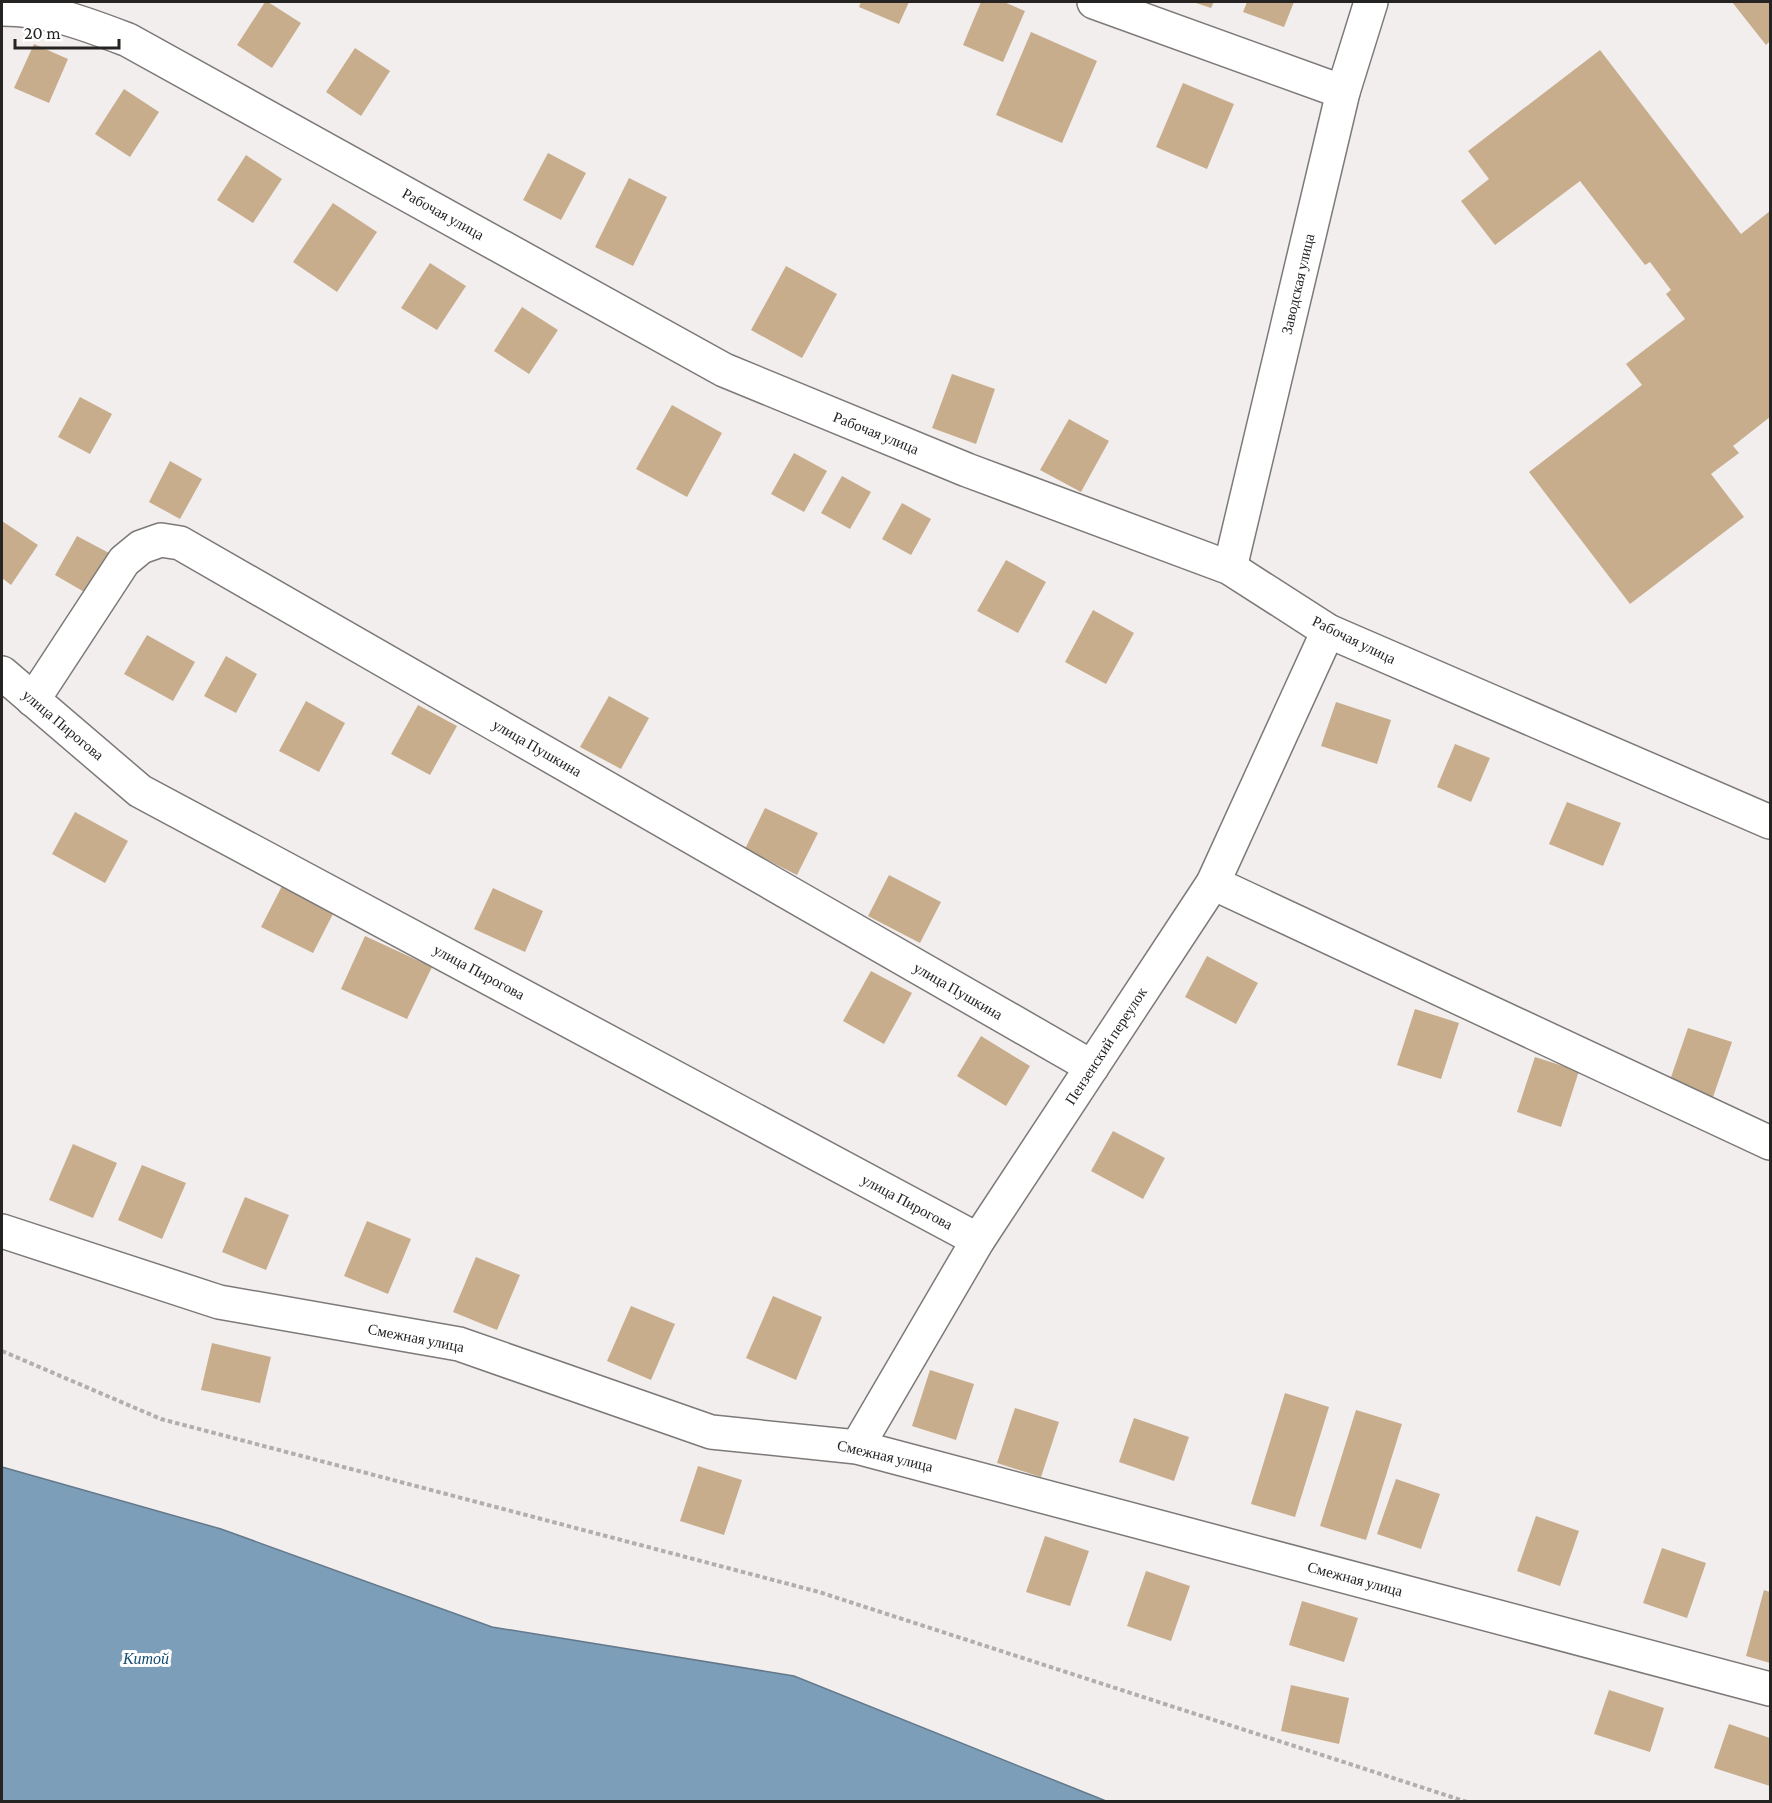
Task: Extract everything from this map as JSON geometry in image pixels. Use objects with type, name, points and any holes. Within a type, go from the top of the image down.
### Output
[{"type":"street","points":[[1094,2],[1343,92]]},
{"type":"street","name":"Заводская улица","points":[[1230,568],[1343,92],[1371,2]]},
{"type":"street","name":"Рабочая улица","points":[[2,9],[26,9],[73,20],[128,40],[724,370],[967,470],[1230,568],[1328,631],[1770,822]]},
{"type":"street","name":"улица Пушкина","points":[[33,700],[124,561],[141,547],[161,540],[180,543],[1092,1068]]},
{"type":"street","name":"Пензенский переулок","points":[[857,1447],[978,1240],[1213,883],[1328,631]]},
{"type":"street","name":"улица Пирогова","points":[[2,673],[140,791],[978,1240]]},
{"type":"street","points":[[1213,883],[1770,1143]]},
{"type":"street","name":"Смежная улица","points":[[2,1231],[219,1302],[459,1344],[711,1432],[857,1447],[1770,1689]]},
{"type":"path","points":[[2,1351],[161,1419],[819,1593],[1467,1802]]},
{"type":"water","name":"Китой","points":[[2,1467],[221,1529],[492,1627],[794,1676],[1106,1801],[2,1801]]},
{"type":"building","points":[[265,2],[301,23],[272,68],[237,45]]},
{"type":"building","points":[[861,2],[909,2],[899,24],[859,7]]},
{"type":"building","points":[[981,2],[1004,2],[1025,11],[1003,62],[963,45]]},
{"type":"building","points":[[1193,2],[1214,2],[1211,8]]},
{"type":"building","points":[[1247,2],[1294,2],[1284,27],[1243,12]]},
{"type":"building","points":[[1732,2],[1770,2],[1770,41],[1766,45]]},
{"type":"building","points":[[1031,32],[1097,61],[1062,143],[996,115]]},
{"type":"building","points":[[34,44],[68,59],[49,103],[14,88]]},
{"type":"building","points":[[355,48],[390,71],[361,116],[326,92]]},
{"type":"building","points":[[1600,50],[1741,234],[1770,211],[1770,417],[1733,446],[1739,453],[1711,474],[1744,517],[1630,604],[1529,472],[1642,385],[1626,364],[1685,319],[1666,294],[1671,290],[1650,262],[1645,265],[1580,181],[1495,245],[1461,201],[1489,179],[1468,151]]},
{"type":"building","points":[[1183,83],[1234,104],[1207,169],[1156,147]]},
{"type":"building","points":[[124,89],[159,112],[130,157],[95,134]]},
{"type":"building","points":[[548,153],[586,173],[561,220],[523,200]]},
{"type":"building","points":[[246,155],[282,179],[253,223],[217,200]]},
{"type":"building","points":[[629,178],[667,197],[633,266],[595,247]]},
{"type":"building","points":[[333,203],[377,232],[337,292],[293,262]]},
{"type":"building","points":[[430,263],[466,286],[437,330],[401,308]]},
{"type":"building","points":[[786,266],[837,294],[802,358],[751,330]]},
{"type":"building","points":[[522,307],[558,330],[529,374],[494,351]]},
{"type":"building","points":[[952,374],[995,389],[976,444],[932,428]]},
{"type":"building","points":[[80,397],[112,414],[90,454],[58,437]]},
{"type":"building","points":[[672,405],[722,433],[687,497],[636,469]]},
{"type":"building","points":[[1069,419],[1109,441],[1081,492],[1040,470]]},
{"type":"building","points":[[794,453],[827,471],[804,512],[771,494]]},
{"type":"building","points":[[170,461],[202,479],[180,519],[149,502]]},
{"type":"building","points":[[842,476],[871,492],[850,529],[821,513]]},
{"type":"building","points":[[902,503],[931,519],[911,555],[882,539]]},
{"type":"building","points":[[2,521],[38,545],[11,585],[2,578]]},
{"type":"building","points":[[77,536],[109,553],[86,593],[55,575]]},
{"type":"building","points":[[1006,560],[1046,582],[1018,633],[977,611]]},
{"type":"building","points":[[1093,610],[1134,633],[1106,684],[1065,662]]},
{"type":"building","points":[[147,635],[195,662],[173,701],[124,674]]},
{"type":"building","points":[[226,656],[257,674],[236,713],[204,696]]},
{"type":"building","points":[[609,696],[649,718],[621,769],[580,747]]},
{"type":"building","points":[[306,701],[345,723],[319,772],[279,751]]},
{"type":"building","points":[[1336,702],[1391,720],[1377,764],[1321,746]]},
{"type":"building","points":[[418,705],[457,726],[430,775],[391,754]]},
{"type":"building","points":[[1455,744],[1490,758],[1471,802],[1437,787]]},
{"type":"building","points":[[1567,802],[1621,823],[1603,866],[1549,844]]},
{"type":"building","points":[[765,808],[818,833],[797,875],[745,849]]},
{"type":"building","points":[[75,812],[128,841],[105,883],[52,854]]},
{"type":"building","points":[[889,875],[941,902],[920,943],[868,916]]},
{"type":"building","points":[[282,886],[334,912],[313,953],[261,927]]},
{"type":"building","points":[[493,888],[543,911],[525,952],[474,929]]},
{"type":"building","points":[[365,936],[432,967],[407,1019],[341,989]]},
{"type":"building","points":[[1207,956],[1258,983],[1236,1024],[1185,997]]},
{"type":"building","points":[[871,971],[912,993],[884,1044],[843,1021]]},
{"type":"building","points":[[1415,1009],[1459,1023],[1441,1079],[1397,1065]]},
{"type":"building","points":[[1688,1028],[1732,1042],[1713,1097],[1669,1083]]},
{"type":"building","points":[[981,1036],[1030,1066],[1006,1106],[957,1076]]},
{"type":"building","points":[[1535,1057],[1579,1071],[1561,1127],[1517,1112]]},
{"type":"building","points":[[1113,1131],[1165,1158],[1143,1199],[1091,1171]]},
{"type":"building","points":[[73,1144],[117,1163],[93,1218],[49,1200]]},
{"type":"building","points":[[142,1165],[186,1183],[162,1239],[118,1220]]},
{"type":"building","points":[[245,1197],[289,1215],[266,1270],[222,1252]]},
{"type":"building","points":[[367,1221],[411,1239],[388,1294],[344,1276]]},
{"type":"building","points":[[476,1257],[520,1275],[497,1330],[453,1312]]},
{"type":"building","points":[[773,1296],[822,1317],[796,1380],[746,1358]]},
{"type":"building","points":[[631,1306],[675,1324],[651,1380],[607,1361]]},
{"type":"building","points":[[212,1343],[271,1357],[260,1403],[201,1390]]},
{"type":"building","points":[[930,1370],[974,1384],[956,1440],[912,1426]]},
{"type":"building","points":[[1285,1393],[1329,1407],[1295,1517],[1251,1504]]},
{"type":"building","points":[[1015,1408],[1059,1422],[1041,1477],[997,1463]]},
{"type":"building","points":[[1356,1410],[1402,1424],[1366,1540],[1320,1526]]},
{"type":"building","points":[[1134,1418],[1189,1437],[1174,1481],[1119,1462]]},
{"type":"building","points":[[698,1466],[742,1480],[724,1535],[680,1521]]},
{"type":"building","points":[[1396,1479],[1440,1494],[1421,1549],[1377,1534]]},
{"type":"building","points":[[1536,1516],[1579,1531],[1560,1586],[1517,1571]]},
{"type":"building","points":[[1045,1536],[1089,1551],[1070,1606],[1026,1592]]},
{"type":"building","points":[[1662,1548],[1706,1563],[1687,1618],[1643,1603]]},
{"type":"building","points":[[1146,1571],[1190,1586],[1171,1641],[1127,1626]]},
{"type":"building","points":[[1764,1590],[1770,1592],[1770,1663],[1746,1656]]},
{"type":"building","points":[[1302,1601],[1358,1618],[1344,1662],[1289,1645]]},
{"type":"building","points":[[1291,1685],[1349,1698],[1339,1744],[1281,1731]]},
{"type":"building","points":[[1609,1690],[1664,1708],[1650,1752],[1594,1734]]},
{"type":"building","points":[[1729,1724],[1770,1738],[1770,1786],[1714,1768]]}]
